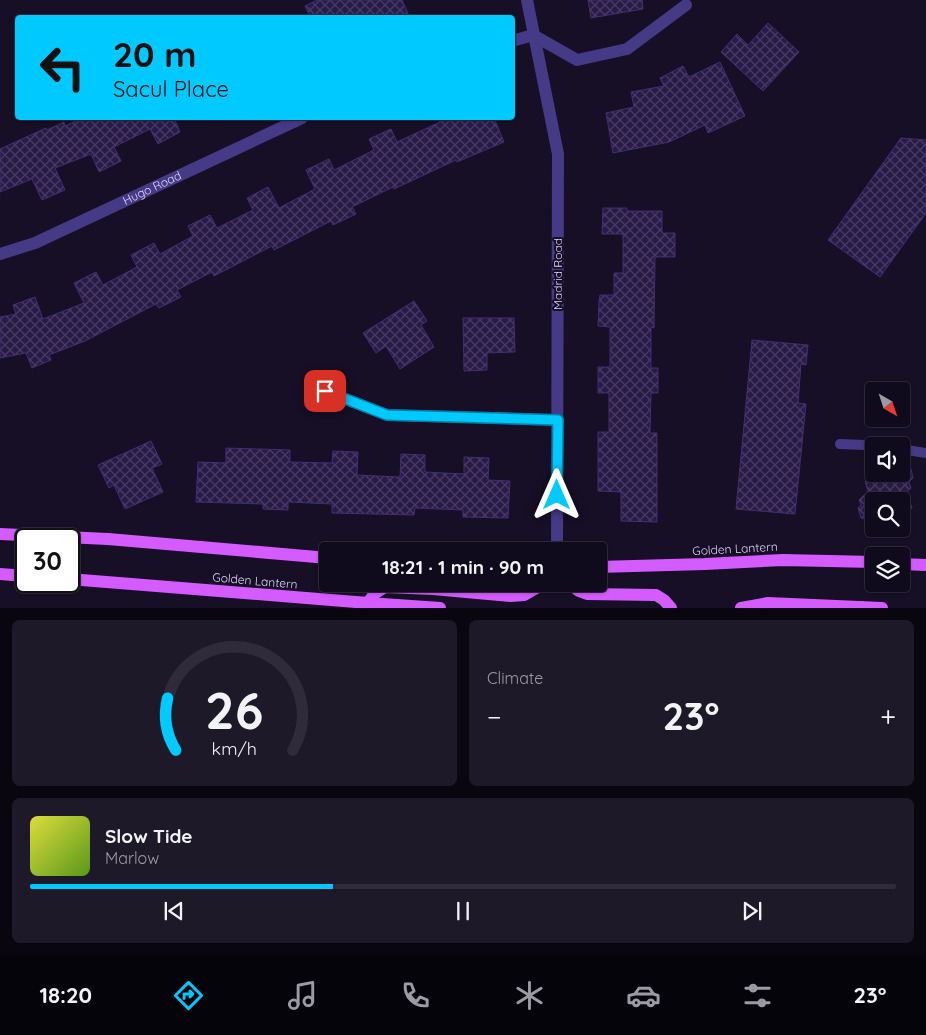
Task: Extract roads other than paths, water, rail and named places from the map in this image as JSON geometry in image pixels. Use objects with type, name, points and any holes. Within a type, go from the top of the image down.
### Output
[{"type":"main road","points":[[0,534],[108,539],[319,557]]},
{"type":"main road","name":"Golden Lantern","points":[[607,567],[783,560],[865,562]]},
{"type":"main road","points":[[910,564],[926,565]]},
{"type":"main road","points":[[0,574],[15,575]]},
{"type":"main road","name":"Golden Lantern","points":[[80,581],[440,608]]},
{"type":"main road","points":[[368,604],[374,594],[378,592]]},
{"type":"main road","points":[[466,592],[511,596],[524,595],[529,592]]},
{"type":"main road","points":[[582,592],[587,594],[656,595],[672,608]]},
{"type":"main road","points":[[741,608],[768,603],[882,608]]},
{"type":"street","name":"Madrid Road","points":[[528,0],[533,35],[558,154],[557,542]]},
{"type":"street","points":[[515,40],[533,35],[577,60],[627,49],[686,5]]},
{"type":"street","name":"Hugo Road","points":[[0,254],[35,243],[298,120]]},
{"type":"street","points":[[325,391],[387,415],[558,420]]},
{"type":"lane","points":[[840,444],[865,445]]},
{"type":"lane","points":[[910,450],[926,454]]}]
